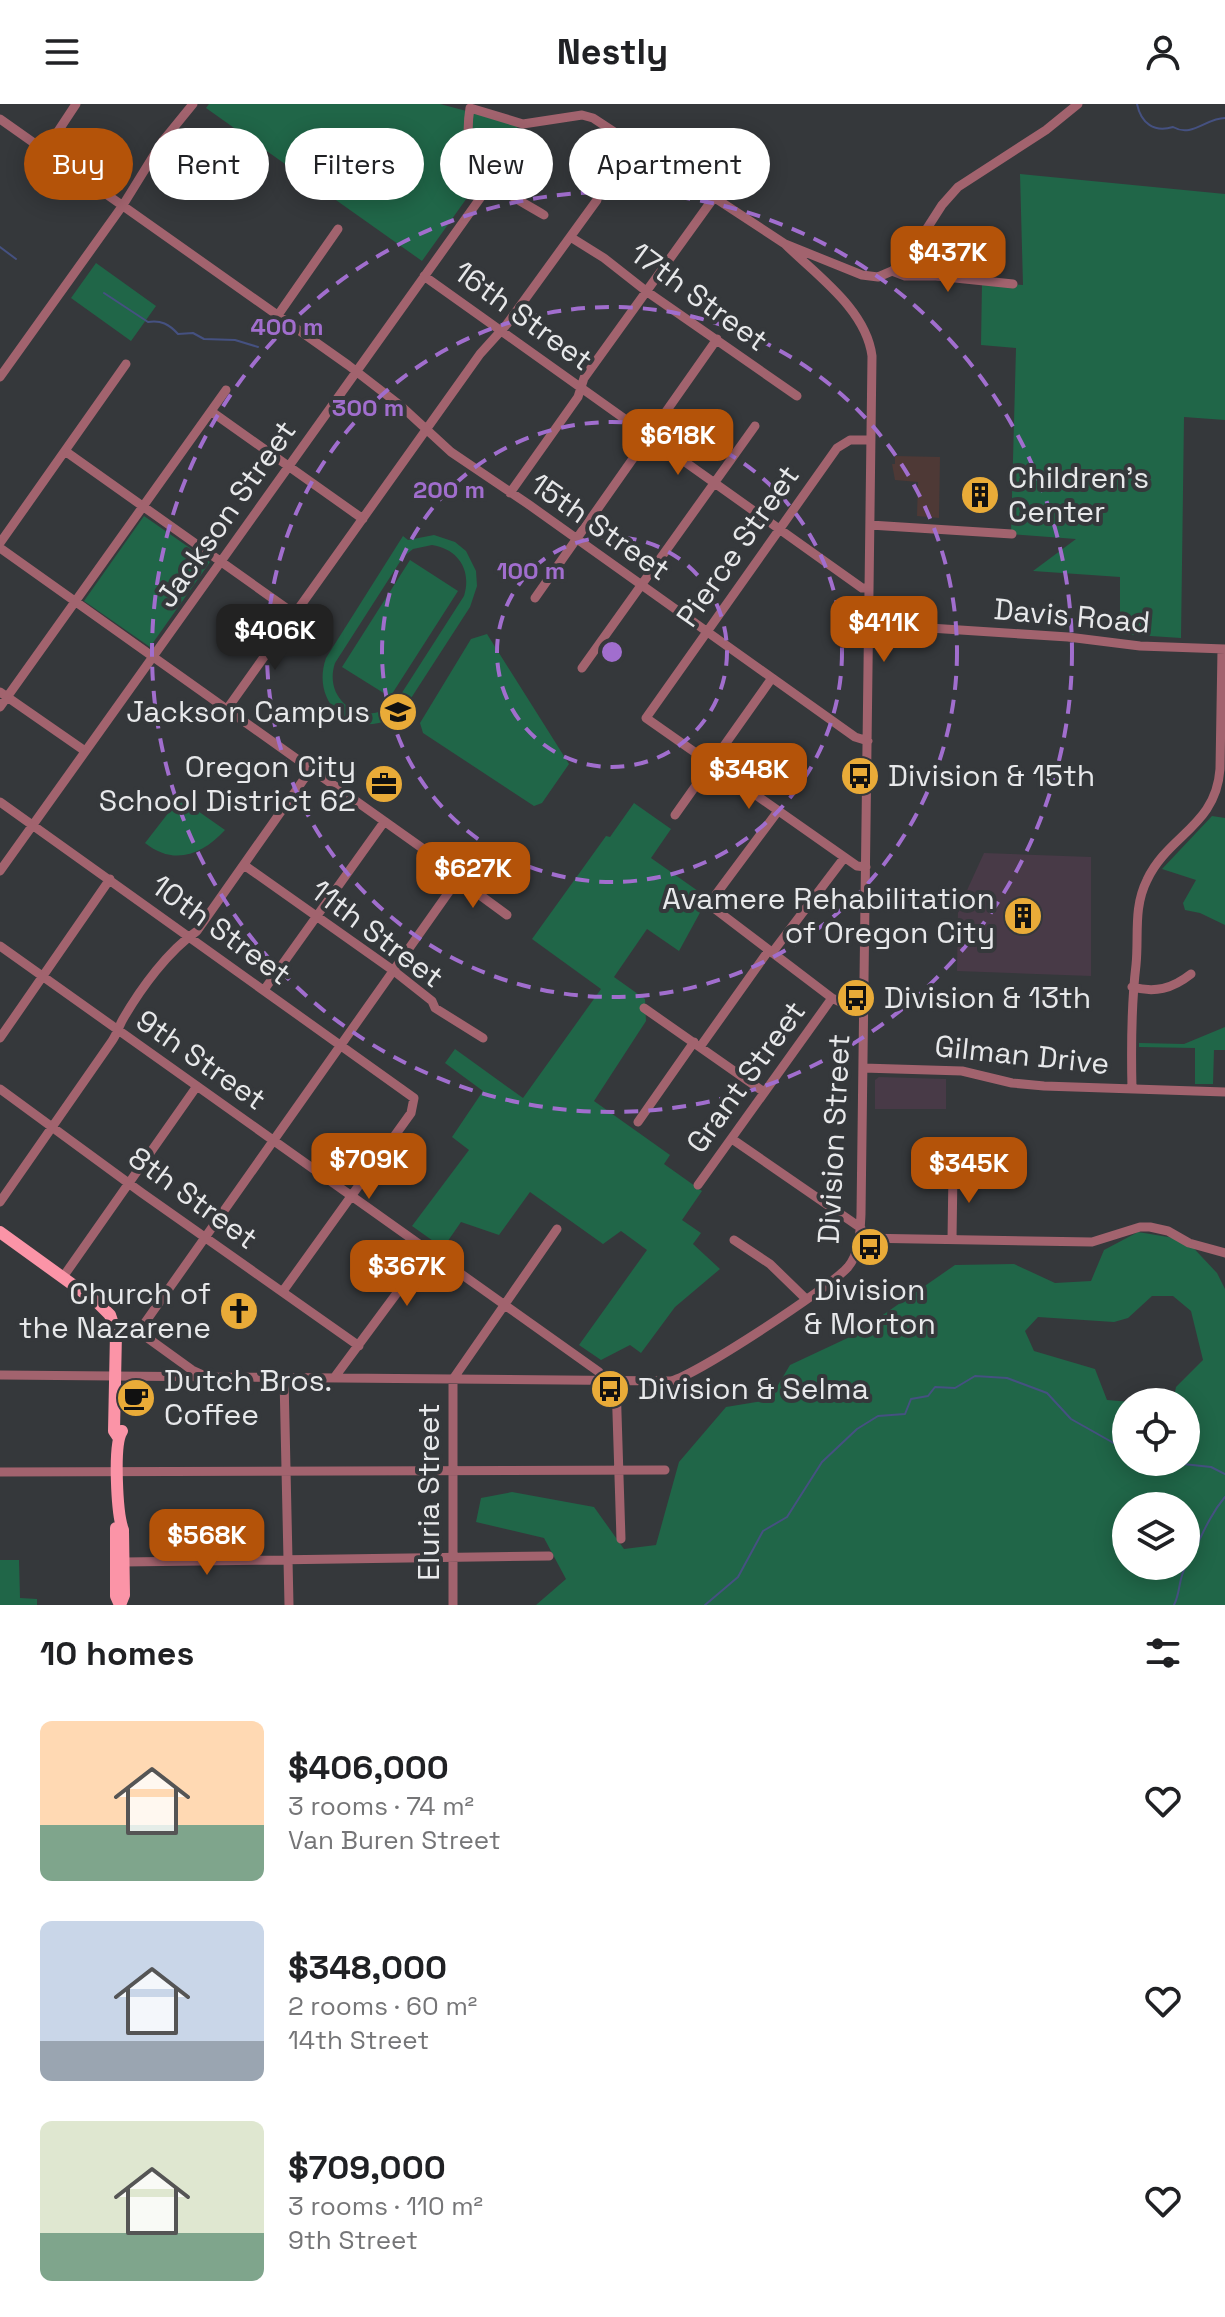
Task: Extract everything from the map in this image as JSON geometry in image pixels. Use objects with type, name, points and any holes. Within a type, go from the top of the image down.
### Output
[{"type":"main road","points":[[0,1232],[106,1309],[113,1320],[117,1338],[117,1376],[121,1384],[122,1424],[118,1437],[118,1473],[124,1595],[120,1605]]},
{"type":"main road","points":[[119,1521],[115,1530],[116,1596],[120,1605]]},
{"type":"street","points":[[60,128],[76,104]]},
{"type":"street","points":[[0,377],[123,205],[162,142],[193,104]]},
{"type":"street","points":[[785,244],[870,277],[883,276],[908,258],[942,205],[958,187],[1046,130],[1078,104]]},
{"type":"street","points":[[469,128],[470,108],[527,125],[582,115],[608,128]]},
{"type":"street","name":"15th Street","points":[[0,119],[24,136]]},
{"type":"street","name":"15th Street","points":[[116,200],[357,371],[479,473],[855,737],[868,741]]},
{"type":"street","name":"Jackson Street","points":[[0,871],[479,200]]},
{"type":"street","points":[[519,200],[544,215]]},
{"type":"street","points":[[227,709],[480,354],[572,238],[597,200]]},
{"type":"street","points":[[510,493],[578,397],[584,378],[712,200]]},
{"type":"street","points":[[721,200],[785,244],[817,273],[825,260]]},
{"type":"street","points":[[278,315],[338,229]]},
{"type":"street","name":"17th Street","points":[[572,238],[797,396]]},
{"type":"street","points":[[892,271],[905,276],[931,275],[1013,284]]},
{"type":"street","name":"Division Street","points":[[0,1375],[666,1382],[683,1377],[846,1270],[855,1255],[860,1233],[872,356],[861,324],[817,273]]},
{"type":"street","name":"16th Street","points":[[424,276],[862,588],[868,588]]},
{"type":"street","points":[[535,598],[717,339]]},
{"type":"street","points":[[126,364],[0,546],[453,870],[458,879],[507,915]]},
{"type":"street","points":[[0,707],[4,694],[75,601],[226,390]]},
{"type":"street","points":[[212,412],[363,519]]},
{"type":"street","points":[[582,668],[755,426]]},
{"type":"street","name":"Pierce Street","points":[[711,763],[646,718],[842,443],[870,440]]},
{"type":"street","points":[[65,451],[296,615]]},
{"type":"street","points":[[870,525],[1012,534]]},
{"type":"street","name":"Davis Road","points":[[868,624],[1068,637],[1140,646],[1224,649]]},
{"type":"street","points":[[1132,1089],[1132,987],[1136,967],[1137,919],[1144,887],[1152,870],[1203,817],[1222,782],[1224,649]]},
{"type":"street","points":[[675,815],[772,678]]},
{"type":"street","points":[[4,694],[85,751]]},
{"type":"street","points":[[711,763],[844,858],[857,866],[866,867]]},
{"type":"street","points":[[0,1202],[119,1031],[121,1022],[181,942],[197,931],[311,769]]},
{"type":"street","name":"10th Street","points":[[0,802],[414,1098],[411,1113],[352,1196]]},
{"type":"street","points":[[778,811],[714,897],[715,909],[832,998],[863,1010]]},
{"type":"street","points":[[264,990],[384,822]]},
{"type":"street","points":[[638,1122],[844,858]]},
{"type":"street","name":"11th Street","points":[[244,865],[394,971],[432,1001],[435,1008],[483,1038]]},
{"type":"street","points":[[0,1038],[110,879]]},
{"type":"street","points":[[117,1338],[138,1331],[458,879]]},
{"type":"street","name":"9th Street","points":[[0,946],[611,1382]]},
{"type":"street","points":[[1132,987],[1161,990],[1191,974]]},
{"type":"street","name":"Grant Street","points":[[698,1185],[832,998]]},
{"type":"street","points":[[644,1008],[764,1092]]},
{"type":"street","name":"Gilman Drive","points":[[863,1068],[962,1071],[1029,1085],[1225,1092]]},
{"type":"street","points":[[63,1277],[197,1086]]},
{"type":"street","name":"8th Street","points":[[0,1089],[359,1346]]},
{"type":"street","points":[[732,1139],[860,1233],[952,1239],[1092,1242],[1140,1227],[1150,1227],[1225,1253]]},
{"type":"street","points":[[952,1239],[953,1171],[964,1167],[1017,1169]]},
{"type":"street","points":[[283,1291],[352,1196]]},
{"type":"street","points":[[453,1379],[557,1229]]},
{"type":"street","points":[[734,1240],[770,1264],[806,1299]]},
{"type":"street","points":[[334,1378],[428,1251]]},
{"type":"street","points":[[138,1331],[192,1370],[210,1377]]},
{"type":"street","points":[[284,1378],[289,1605]]},
{"type":"street","name":"Eluria Street","points":[[453,1379],[453,1605]]},
{"type":"street","points":[[611,1382],[621,1539]]},
{"type":"street","points":[[0,1472],[665,1470]]},
{"type":"street","points":[[124,1562],[549,1556]]},
{"type":"shaded area","points":[[895,456],[940,457],[939,518],[917,516],[918,482],[895,480],[892,464],[895,464]]},
{"type":"shaded area","points":[[984,853],[1091,857],[1091,976],[957,971],[958,910]]},
{"type":"shaded area","points":[[879,1077],[946,1079],[946,1109],[875,1109],[875,1080]]},
{"type":"green space","points":[[209,104],[440,104],[519,125],[517,128],[440,128],[440,200],[466,200],[422,261],[336,200],[424,200],[424,128],[285,128],[285,164],[269,153],[269,128],[234,128],[206,108]]},
{"type":"green space","points":[[1020,174],[1225,194],[1225,420],[1184,417],[1181,638],[1120,634],[1120,577],[1033,571],[1076,539],[1011,534],[1016,348],[981,345],[982,282],[1023,285]]},
{"type":"green space","points":[[96,263],[156,306],[131,341],[71,298]]},
{"type":"green space","points":[[144,516],[210,562],[150,647],[84,601]]},
{"type":"green space","points":[[434,535],[455,542],[466,551],[476,571],[477,586],[470,607],[404,709],[389,720],[373,724],[357,723],[332,707],[325,693],[323,677],[326,658],[403,536],[408,540]],"holes":[[[432,545],[441,547],[461,562],[466,578],[464,596],[396,702],[372,713],[349,708],[335,689],[335,663],[403,557],[413,549]]]},
{"type":"green space","points":[[410,560],[458,591],[390,697],[342,667]]},
{"type":"green space","points":[[487,634],[569,764],[542,803],[534,806],[423,733],[420,723],[471,639]]},
{"type":"green space","points":[[185,802],[225,830],[207,846],[177,856],[145,843],[176,803]]},
{"type":"green space","points":[[634,803],[671,829],[651,858],[708,898],[679,951],[647,929],[614,977],[645,999],[646,1021],[594,1101],[670,1155],[664,1164],[702,1191],[682,1220],[701,1233],[693,1244],[720,1269],[675,1307],[641,1353],[630,1345],[601,1360],[579,1345],[647,1250],[621,1231],[603,1244],[530,1192],[499,1235],[461,1222],[443,1248],[412,1226],[469,1150],[452,1137],[483,1091],[445,1063],[455,1049],[523,1098],[601,989],[532,939],[606,836],[610,837]]},
{"type":"green space","points":[[1212,816],[1225,818],[1225,925],[1200,913],[1185,910],[1183,903],[1196,880],[1162,869]]},
{"type":"green space","points":[[1225,1027],[1225,1050],[1214,1050],[1213,1084],[1195,1084],[1195,1048],[1139,1047],[1139,1043],[1184,1044]]},
{"type":"green space","points":[[1138,1232],[1186,1240],[1217,1273],[1225,1289],[1225,1605],[536,1605],[566,1579],[544,1538],[476,1522],[481,1498],[512,1492],[594,1507],[624,1549],[656,1545],[679,1462],[726,1407],[769,1400],[790,1365],[854,1335],[955,1265],[1014,1264],[1055,1283],[1091,1281],[1104,1250]],"holes":[[[1152,1296],[1173,1296],[1191,1311],[1203,1360],[1176,1388],[1200,1388],[1200,1476],[1112,1476],[1112,1400],[1107,1400],[1095,1369],[1034,1351],[1025,1331],[1038,1317],[1114,1322],[1128,1318]]]},
{"type":"green space","points":[[0,1560],[19,1560],[20,1598],[37,1599],[37,1605],[0,1605]]},
{"type":"waterway","points":[[1137,104],[1145,121],[1160,129],[1193,129],[1225,118]]},
{"type":"waterway","points":[[0,247],[16,259]]},
{"type":"waterway","points":[[104,293],[148,322],[164,324],[178,334],[193,333],[204,339],[235,340],[258,347]]},
{"type":"waterway","points":[[705,1605],[738,1577],[763,1531],[787,1517],[822,1462],[857,1429],[878,1416],[905,1414],[911,1399],[928,1396],[935,1387],[955,1388],[975,1376],[1007,1378],[1047,1393],[1071,1419],[1112,1442]]},
{"type":"waterway","points":[[1200,1466],[1225,1474]]},
{"type":"waterway","points":[[1200,1538],[1225,1497]]},
{"type":"waterway","points":[[1174,1605],[1181,1580]]},
{"type":"place","name":"Children's Center","points":[[980,495]]},
{"type":"place","name":"Jackson Campus","points":[[398,712]]},
{"type":"place","name":"Division & 15th","points":[[860,776]]},
{"type":"place","name":"Oregon City School District 62","points":[[384,784]]},
{"type":"place","name":"Avamere Rehabilitation of Oregon City","points":[[1023,916]]},
{"type":"place","name":"Division & 13th","points":[[856,998]]},
{"type":"place","name":"Division & Morton","points":[[870,1247]]},
{"type":"place","name":"Church of the Nazarene","points":[[239,1311]]},
{"type":"place","name":"Division & Selma","points":[[610,1389]]},
{"type":"place","name":"Dutch Bros. Coffee","points":[[136,1398]]}]
